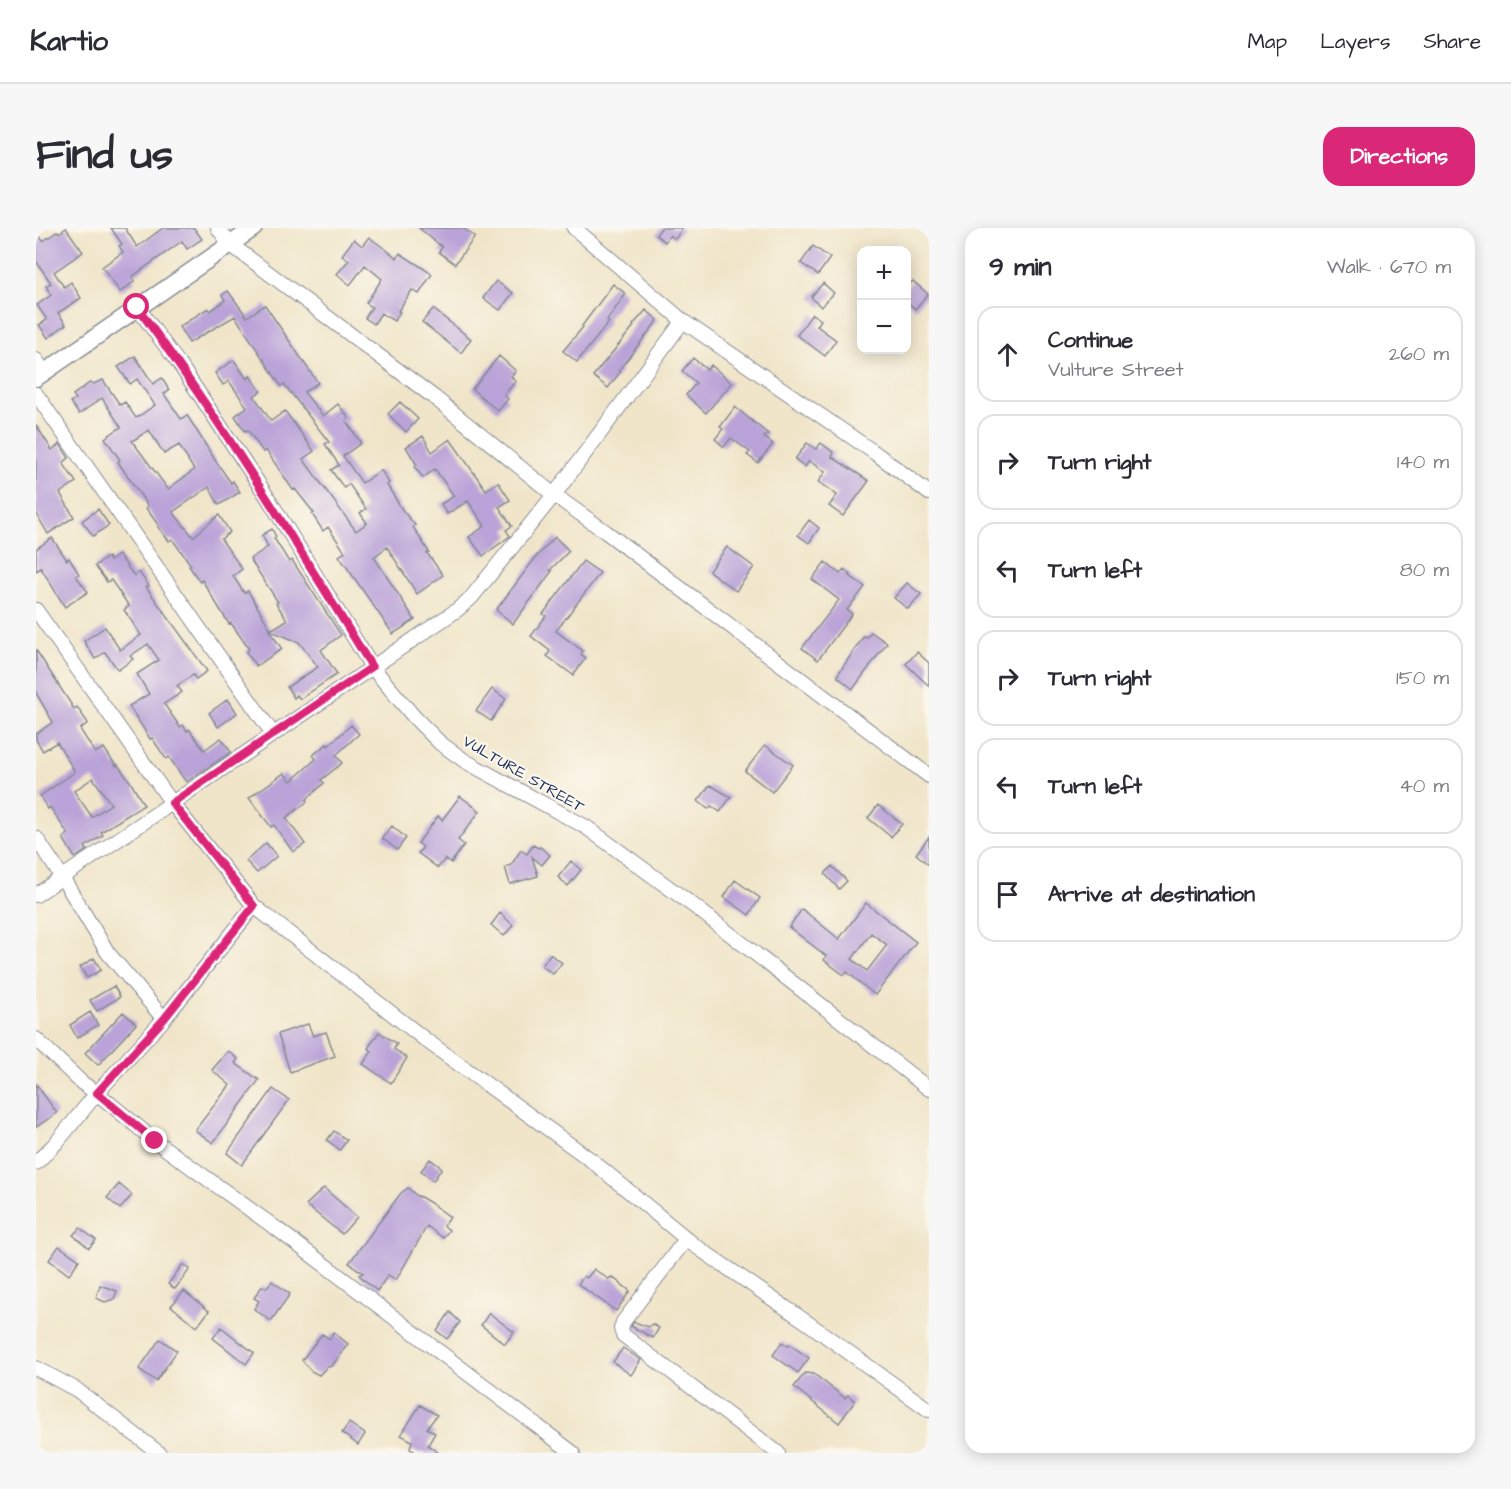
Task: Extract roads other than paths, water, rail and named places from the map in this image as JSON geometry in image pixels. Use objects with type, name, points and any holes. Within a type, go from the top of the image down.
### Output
[{"type":"street","points":[[218,228],[230,244],[435,398],[554,495],[929,776]]},
{"type":"street","points":[[39,370],[254,228]]},
{"type":"street","points":[[573,228],[683,321],[878,455],[929,494]]},
{"type":"street","name":"VULTURE STREET","points":[[137,307],[182,368],[268,498],[372,667],[415,718],[440,743],[465,761],[586,827],[694,906],[929,1089]]},
{"type":"street","points":[[36,895],[457,610],[471,598],[554,495],[683,321]]},
{"type":"street","points":[[36,394],[273,734]]},
{"type":"street","points":[[36,610],[172,803],[254,906],[427,1041],[591,1160],[687,1239],[929,1410]]},
{"type":"street","points":[[36,838],[108,953],[164,1019]]},
{"type":"street","points":[[36,1163],[164,1019],[254,906]]},
{"type":"street","points":[[36,1039],[82,1083],[169,1152],[277,1229],[573,1453]]},
{"type":"street","points":[[687,1239],[623,1322],[621,1329],[623,1335],[778,1453]]},
{"type":"street","points":[[36,1368],[77,1390],[159,1453]]}]
